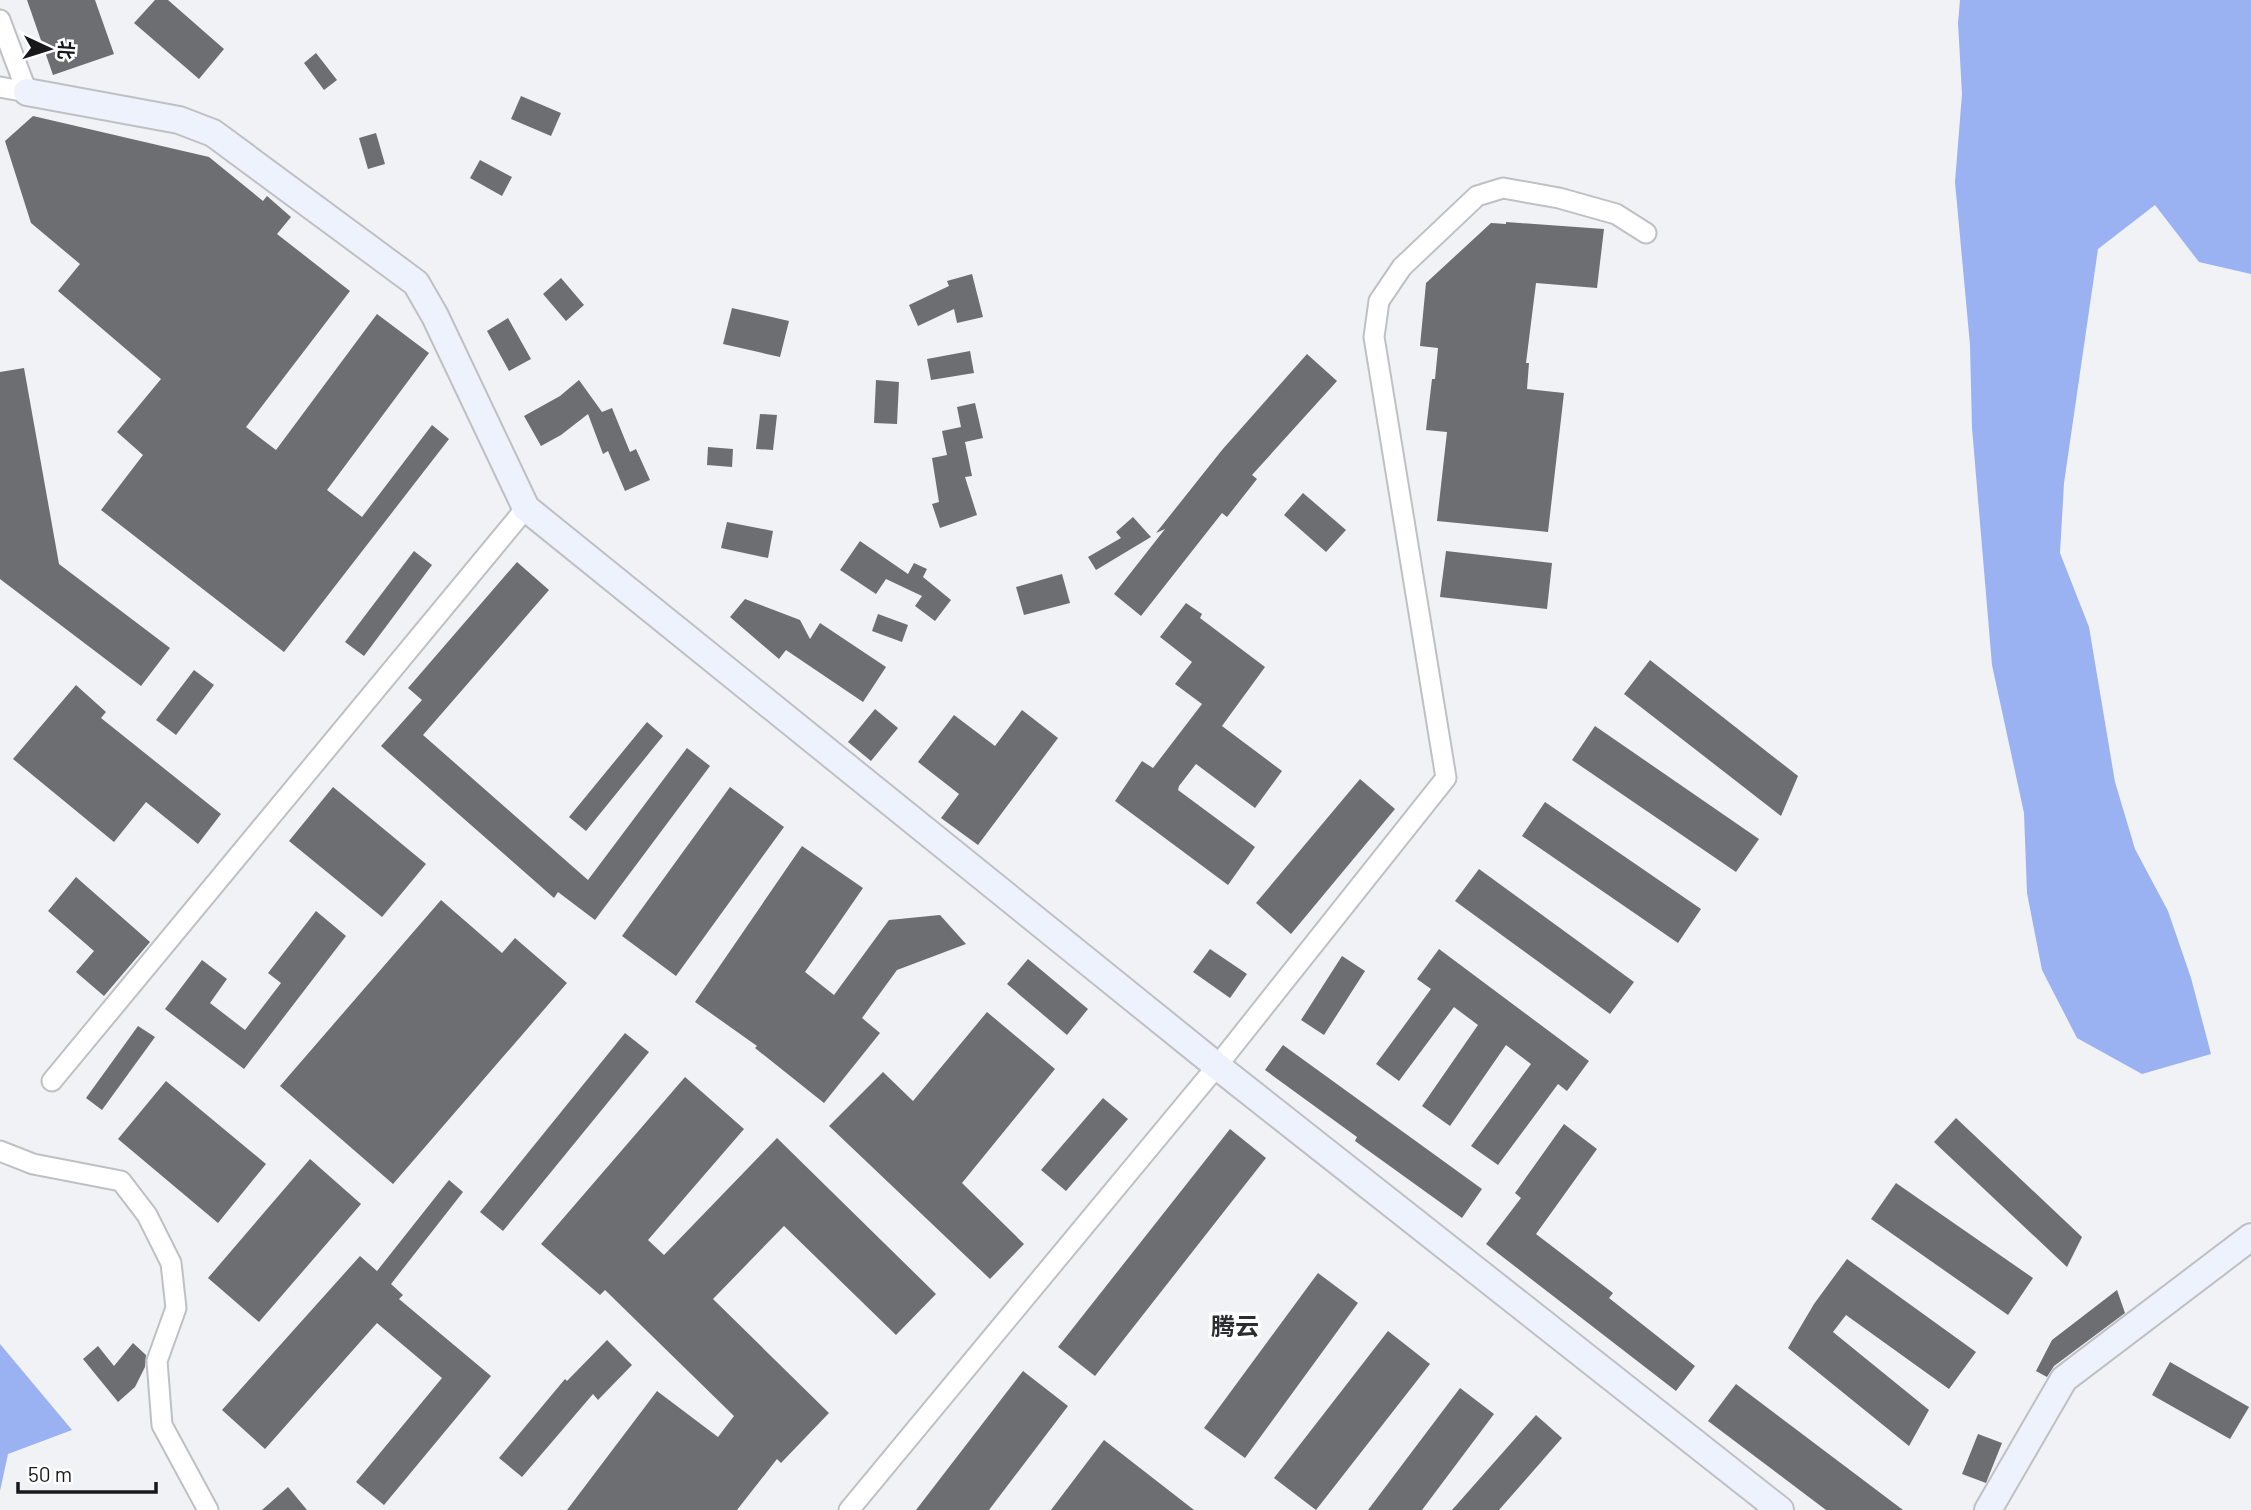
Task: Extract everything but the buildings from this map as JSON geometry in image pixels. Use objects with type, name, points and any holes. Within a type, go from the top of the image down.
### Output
[{"type":"street","points":[[0,20],[27,92]]},
{"type":"street","points":[[0,87],[179,120],[213,133],[416,284],[435,316],[526,508],[1217,1066],[1780,1510]]},
{"type":"street","points":[[849,1510],[1217,1066],[1446,778],[1374,337],[1379,302],[1402,267],[1477,196],[1503,188],[1559,198],[1616,214],[1646,233]]},
{"type":"street","points":[[52,1081],[526,508]]},
{"type":"street","points":[[0,1151],[33,1164],[121,1181],[147,1215],[171,1263],[176,1308],[157,1361],[162,1425],[208,1510]]},
{"type":"street","points":[[1988,1510],[2064,1379],[2251,1237]]},
{"type":"shaded area","points":[[1960,0],[2251,0],[2251,274],[2199,262],[2155,205],[2098,249],[2064,483],[2060,553],[2089,627],[2115,782],[2135,849],[2168,911],[2191,978],[2211,1054],[2142,1074],[2077,1038],[2042,970],[2027,893],[2024,813],[1992,665],[1972,428],[1970,345],[1955,182],[1962,94],[1958,23]]},
{"type":"shaded area","points":[[0,1344],[72,1430],[8,1454],[0,1491]]},
{"type":"district","name":"腾云","points":[[1235,1327]]}]
